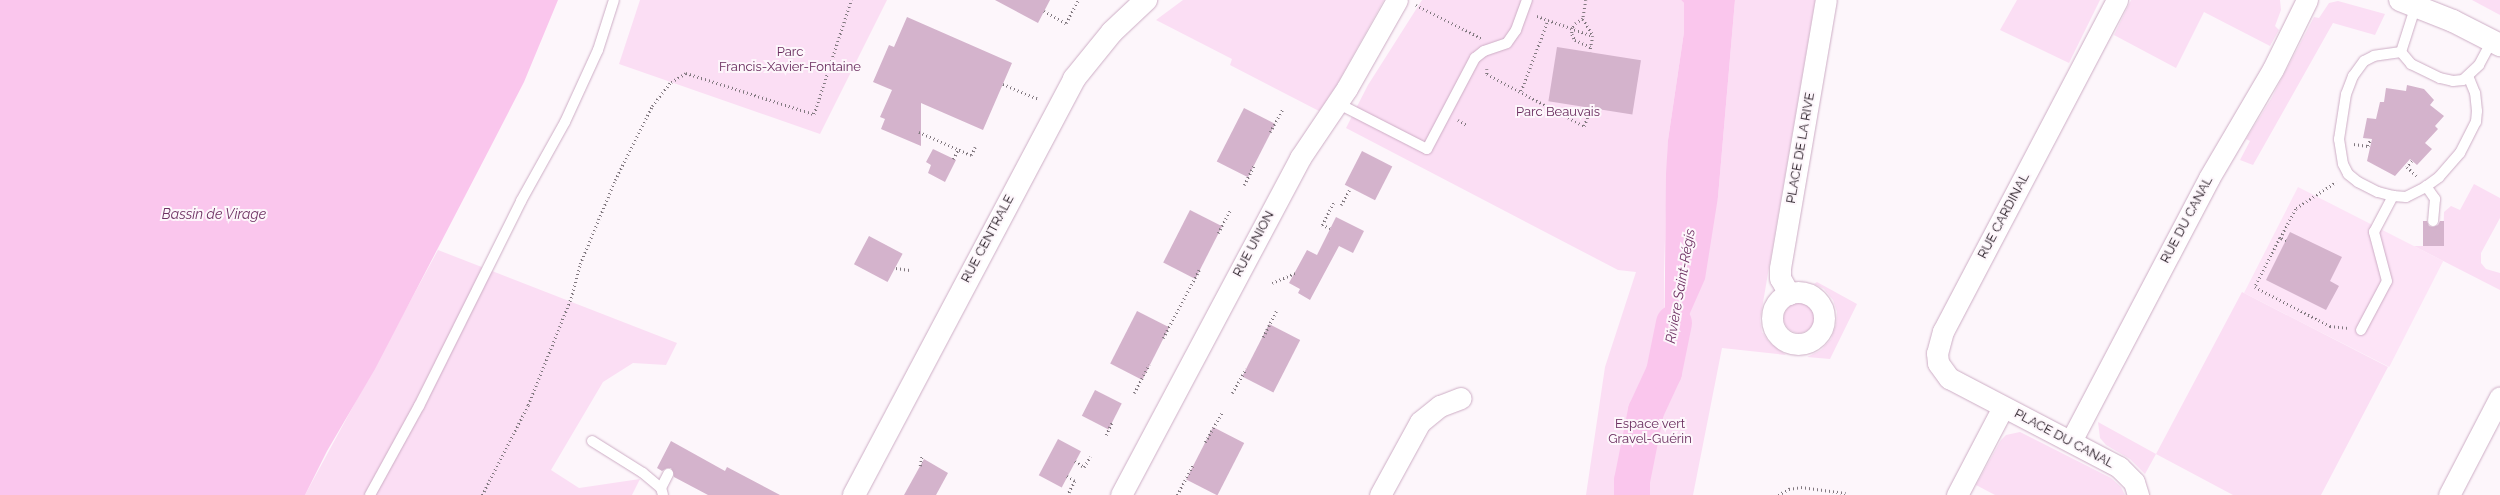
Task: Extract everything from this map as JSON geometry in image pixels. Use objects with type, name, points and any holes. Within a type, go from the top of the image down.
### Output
[{"type":"street","name":"RUE CENTRALE","points":[[854,495],[1074,79],[1108,37],[1146,0]]},
{"type":"street","name":"PLACE DE LA RIVE","points":[[1788,294],[1780,278],[1780,268],[1826,0]]},
{"type":"street","name":"RUE CARDINAL","points":[[2003,407],[1949,378],[1938,363],[1938,341],[2117,0]]},
{"type":"street","name":"RUE DU CANAL","points":[[2071,441],[2209,178],[2273,69],[2307,0]]},
{"type":"street","name":"RUE UNION","points":[[1121,495],[1307,145],[1406,3]]},
{"type":"street","points":[[2408,3],[2496,43]]},
{"type":"street","points":[[2449,495],[2500,397]]},
{"type":"street","points":[[1380,495],[1413,432],[1420,422],[1440,406],[1461,398]]},
{"type":"street","name":"PLACE DU CANAL","points":[[1957,495],[2003,407],[2071,441],[2127,474],[2134,482],[2138,495]]},
{"type":"lane","points":[[370,495],[419,406],[521,201],[565,122],[595,56],[614,0]]},
{"type":"lane","points":[[1337,103],[1427,149],[1475,58],[1484,51],[1507,43],[1516,30],[1527,0]]},
{"type":"lane","points":[[2408,3],[2401,52],[2411,64],[2440,78],[2453,81],[2463,80],[2479,64],[2496,43]]},
{"type":"lane","points":[[2401,52],[2374,56],[2364,61],[2353,76],[2346,94],[2339,139],[2343,164],[2348,174],[2358,182],[2393,196],[2406,197],[2426,186],[2439,177],[2460,152],[2476,122],[2475,93],[2468,76]]},
{"type":"lane","points":[[2426,186],[2435,199],[2433,221]]},
{"type":"lane","points":[[2361,330],[2387,281],[2374,232],[2393,196]]},
{"type":"lane","points":[[592,441],[643,473],[662,492],[668,474]]},
{"type":"path","points":[[482,495],[528,405],[571,298],[580,264],[615,180],[652,106],[671,82],[686,73],[814,114],[851,0]]},
{"type":"path","points":[[1044,11],[1066,23],[1078,0]]},
{"type":"path","points":[[1586,0],[1583,19],[1593,36],[1590,52]]},
{"type":"path","points":[[1406,3],[1479,35],[1482,39]]},
{"type":"path","points":[[1572,28],[1583,19]]},
{"type":"path","points":[[1521,91],[1548,20],[1593,36]]},
{"type":"path","points":[[1572,28],[1572,34],[1575,40],[1591,47]]},
{"type":"path","points":[[1487,74],[1584,126],[1591,108]]},
{"type":"path","points":[[1003,84],[1038,99]]},
{"type":"path","points":[[1270,132],[1283,109]]},
{"type":"path","points":[[919,132],[971,155],[975,147]]},
{"type":"path","points":[[2362,145],[2368,146],[2370,139]]},
{"type":"path","points":[[953,159],[958,150]]},
{"type":"path","points":[[2412,161],[2407,166],[2412,171]]},
{"type":"path","points":[[1244,185],[1254,165]]},
{"type":"path","points":[[2330,326],[2255,287],[2296,208],[2348,174]]},
{"type":"path","points":[[1341,205],[1350,189]]},
{"type":"path","points":[[1330,229],[1322,225],[1334,201]]},
{"type":"path","points":[[1218,233],[1230,210]]},
{"type":"path","points":[[2280,238],[2286,241]]},
{"type":"path","points":[[896,268],[910,270]]},
{"type":"path","points":[[1163,338],[1199,270]]},
{"type":"path","points":[[1272,282],[1295,273]]},
{"type":"path","points":[[1262,337],[1276,311]]},
{"type":"path","points":[[1134,393],[1149,365]]},
{"type":"path","points":[[1232,393],[1246,369]]},
{"type":"path","points":[[1205,442],[1222,413]]},
{"type":"path","points":[[1106,435],[1112,422]]},
{"type":"path","points":[[920,466],[922,455]]},
{"type":"path","points":[[1075,462],[1084,467],[1090,457]]},
{"type":"path","points":[[1177,495],[1193,465]]},
{"type":"path","points":[[1067,476],[1075,481],[1068,495]]},
{"type":"path","points":[[1778,495],[1790,488],[1801,487],[1846,493]]},
{"type":"shaded area","points":[[2298,187],[2443,261],[2389,367],[2244,293]]},
{"type":"green space","name":"Parc Francis-Xavier-Fontaine","points":[[640,0],[887,0],[820,134],[619,64]]},
{"type":"green space","points":[[1183,0],[1384,0],[1336,86],[1319,111],[1230,65],[1232,59],[1156,20]]},
{"type":"green space","points":[[1422,0],[1681,0],[1684,3],[1684,32],[1668,140],[1664,273],[1664,371],[1718,197],[1735,0],[1815,0],[1760,320],[1762,332],[1769,342],[1786,355],[1722,348],[1693,495],[1586,495],[1605,367],[1636,272],[1618,270],[1346,128],[1368,85]]},
{"type":"green space","points":[[2017,0],[2100,0],[2069,63],[2000,30]]},
{"type":"green space","points":[[2131,0],[2280,0],[2281,10],[2275,26],[2279,30],[2270,46],[2204,12],[2176,68],[2114,35]]},
{"type":"green space","points":[[2472,0],[2500,0],[2500,15]]},
{"type":"green space","points":[[2338,1],[2385,14],[2375,35],[2333,23],[2253,165],[2240,160],[2250,141],[2246,139],[2271,99],[2314,17],[2319,18],[2329,3]]},
{"type":"green space","points":[[2474,184],[2500,198],[2500,218],[2481,253],[2481,263],[2486,269],[2500,273],[2500,290],[2414,246],[2443,246],[2444,212],[2451,206],[2460,210]]},
{"type":"green space","points":[[438,250],[677,343],[666,365],[633,363],[603,382],[551,470],[579,488],[640,479],[632,495],[305,495]]},
{"type":"green space","points":[[1817,282],[1857,304],[1830,359],[1807,357],[1821,350],[1831,339],[1836,325],[1837,312],[1833,300],[1824,289],[1814,284]]},
{"type":"green space","points":[[2242,292],[2388,367],[2321,495],[2233,495],[2156,454]]},
{"type":"green space","points":[[1799,303],[1810,307],[1814,318],[1810,329],[1799,333],[1788,329],[1784,318],[1788,307]]},
{"type":"green space","points":[[2098,422],[2156,454],[2145,474],[2130,459],[2106,445],[2100,438]]},
{"type":"green space","points":[[2020,432],[2111,478],[2121,487],[2125,495],[1995,495],[1976,485],[2001,440],[2006,435]]},
{"type":"water","name":"Bassin de Virage","points":[[0,0],[558,0],[524,82],[375,369],[327,451],[305,495],[0,495]]},
{"type":"water","points":[[1681,0],[1735,0],[1718,197],[1705,279],[1664,372],[1666,174],[1668,140],[1684,32],[1684,3]]},
{"type":"building","points":[[995,0],[1050,0],[1038,23]]},
{"type":"building","points":[[907,17],[1012,63],[983,130],[921,103],[921,146],[881,129],[885,119],[880,117],[892,90],[873,82],[889,45],[894,47]]},
{"type":"building","points":[[1557,47],[1641,60],[1632,115],[1548,101]]},
{"type":"building","points":[[2407,85],[2424,89],[2434,100],[2430,105],[2444,116],[2435,126],[2438,129],[2425,143],[2432,149],[2417,165],[2410,159],[2395,176],[2367,161],[2372,139],[2363,138],[2367,118],[2376,119],[2380,102],[2384,102],[2386,88],[2406,91]]},
{"type":"building","points":[[1244,108],[1275,124],[1248,177],[1217,161]]},
{"type":"building","points":[[933,149],[956,160],[945,182],[928,173],[931,165],[926,162]]},
{"type":"building","points":[[1362,151],[1392,166],[1375,200],[1345,185]]},
{"type":"building","points":[[1190,210],[1222,226],[1195,279],[1163,263]]},
{"type":"building","points":[[1336,217],[1364,231],[1353,253],[1339,246],[1310,300],[1298,293],[1300,289],[1289,283],[1307,250],[1317,255]]},
{"type":"building","points":[[2423,221],[2427,221],[2429,226],[2433,227],[2438,225],[2440,221],[2444,221],[2444,246],[2423,246]]},
{"type":"building","points":[[2290,232],[2342,257],[2330,281],[2339,286],[2326,310],[2266,280]]},
{"type":"building","points":[[869,236],[903,254],[888,282],[854,264]]},
{"type":"building","points":[[1137,311],[1169,327],[1142,380],[1110,364]]},
{"type":"building","points":[[1269,324],[1300,340],[1273,392],[1242,377]]},
{"type":"building","points":[[1095,390],[1122,404],[1109,429],[1082,416]]},
{"type":"building","points":[[1213,427],[1244,443],[1218,495],[1186,480]]},
{"type":"building","points":[[1058,439],[1081,451],[1062,487],[1039,475]]},
{"type":"building","points":[[671,441],[725,471],[727,467],[780,495],[708,495],[674,477],[671,468],[667,468],[662,471],[657,468]]},
{"type":"building","points":[[924,459],[948,473],[936,495],[904,495]]},
{"type":"waterway","name":"Rivière Saint-Régis","points":[[1632,495],[1632,481],[1646,411],[1664,372],[1674,323]]},
{"type":"park label","name":"Parc Beauvais","points":[[1558,112]]},
{"type":"park label","name":"Espace vert Gravel-Guérin","points":[[1650,432]]}]
